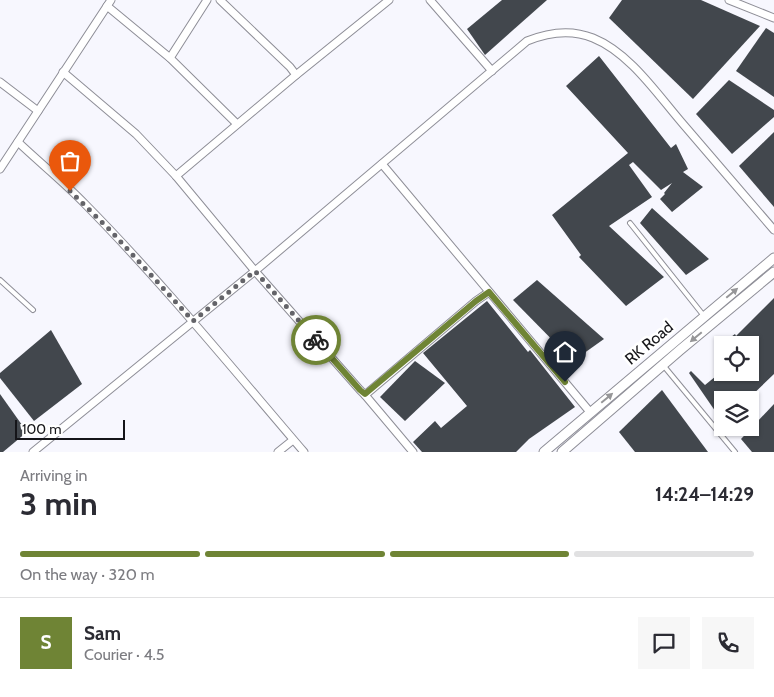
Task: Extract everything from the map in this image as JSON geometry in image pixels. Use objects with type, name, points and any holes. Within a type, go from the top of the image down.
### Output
[{"type":"street","points":[[170,58],[207,0]]},
{"type":"street","points":[[220,0],[296,75]]},
{"type":"street","points":[[176,176],[389,0]]},
{"type":"street","points":[[430,0],[492,71]]},
{"type":"street","points":[[729,0],[774,18]]},
{"type":"street","points":[[0,169],[109,3],[170,58],[237,124]]},
{"type":"street","points":[[33,452],[255,271],[527,41],[541,35],[563,32],[594,38],[628,61],[774,230]]},
{"type":"street","points":[[64,72],[136,134],[176,176],[255,271],[365,394],[413,452]]},
{"type":"street","points":[[0,82],[38,111]]},
{"type":"street","points":[[18,142],[84,203],[193,321],[304,452]]},
{"type":"street","points":[[382,164],[590,412]]},
{"type":"street","name":"RK Road","points":[[544,452],[774,258]]},
{"type":"street","name":"RK Road","points":[[562,452],[774,272]]},
{"type":"street","points":[[365,394],[489,292]]},
{"type":"street","points":[[278,452],[293,440]]},
{"type":"lane","points":[[630,223],[704,316]]},
{"type":"lane","points":[[0,280],[33,310]]},
{"type":"lane","points":[[656,357],[735,452]]},
{"type":"building","points":[[502,0],[547,0],[485,55],[467,29]]},
{"type":"building","points":[[622,0],[701,0],[760,26],[693,99],[609,18]]},
{"type":"building","points":[[766,28],[774,33],[774,97],[736,71]]},
{"type":"building","points":[[599,56],[671,148],[676,144],[688,169],[683,172],[703,187],[672,212],[660,199],[672,183],[661,190],[633,162],[629,165],[652,197],[609,226],[664,277],[626,306],[579,257],[581,255],[552,215],[628,153],[566,86]]},
{"type":"building","points":[[729,80],[774,110],[774,117],[732,154],[696,114]]},
{"type":"building","points":[[774,132],[774,207],[739,166]]},
{"type":"building","points":[[652,208],[709,259],[686,275],[640,223]]},
{"type":"building","points":[[537,280],[604,339],[573,361],[513,300]]},
{"type":"building","points":[[774,298],[774,374],[756,391],[714,391],[714,409],[689,373],[691,371],[705,385],[714,378],[714,381],[759,381],[759,336],[736,336]]},
{"type":"building","points":[[487,301],[528,352],[530,350],[575,407],[529,439],[516,452],[422,452],[413,442],[435,421],[441,428],[467,406],[423,353]]},
{"type":"building","points":[[51,330],[82,384],[34,421],[0,378],[0,373]]},
{"type":"building","points":[[415,361],[445,383],[405,421],[380,397]]},
{"type":"building","points":[[662,390],[708,452],[635,452],[619,432]]},
{"type":"building","points":[[0,394],[27,432],[3,452],[0,452]]},
{"type":"building","points":[[774,404],[774,452],[752,452],[741,439],[744,436],[759,436],[759,420]]},
{"type":"way so far","points":[[70,191],[110,230],[193,321],[255,271],[316,340]]},
{"type":"route","points":[[316,340],[365,394],[489,292],[565,382]]}]
